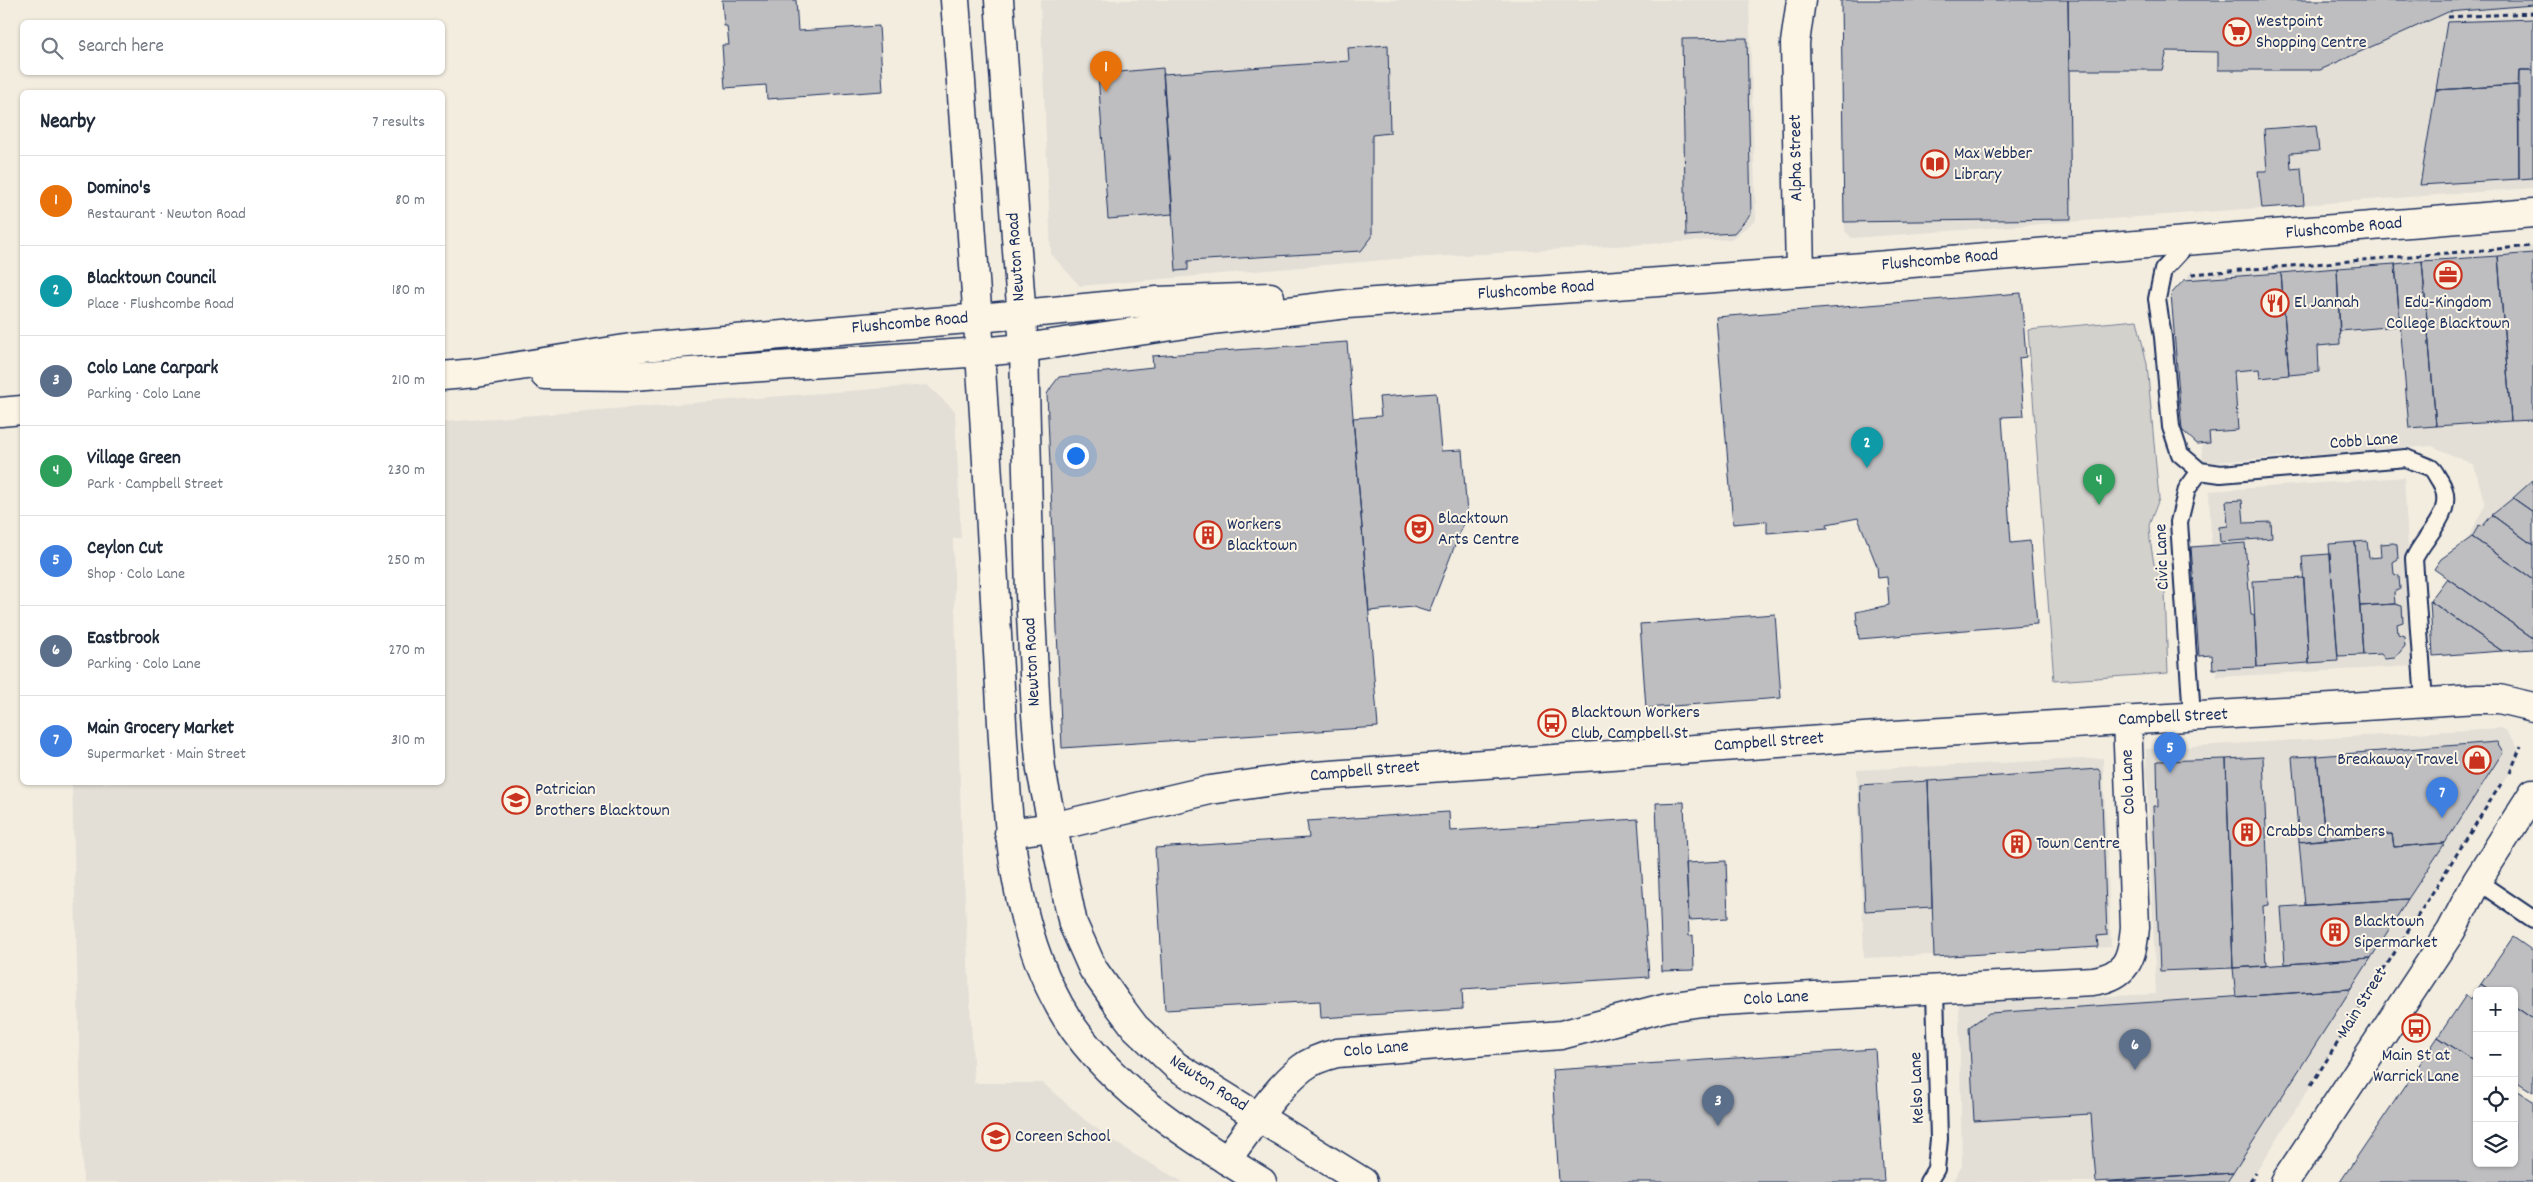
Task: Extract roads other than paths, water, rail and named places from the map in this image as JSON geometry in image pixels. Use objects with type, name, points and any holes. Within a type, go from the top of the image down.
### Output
[{"type":"street","name":"Newton Road","points":[[955,0],[981,352],[1009,833],[1022,914],[1036,957],[1060,1007],[1086,1044],[1137,1097],[1226,1160],[1262,1182]]},
{"type":"street","name":"Newton Road","points":[[999,0],[1024,348],[1030,594],[1036,714],[1041,770],[1073,924],[1093,968],[1117,1003],[1135,1027],[1176,1066],[1363,1182]]},
{"type":"street","name":"Alpha Street","points":[[1784,0],[1795,43]]},
{"type":"street","name":"Alpha Street","points":[[1800,272],[1795,43],[1801,0]]},
{"type":"street","name":"Flushcombe Road","points":[[476,373],[632,376],[981,352],[1024,348],[1220,319],[1347,304],[1800,272],[2533,213]]},
{"type":"street","name":"Flushcombe Road","points":[[445,376],[476,373],[632,348],[1157,301],[1267,297],[1347,304]]},
{"type":"street","points":[[0,412],[20,410]]},
{"type":"street","name":"Campbell Street","points":[[1009,833],[1052,827],[1210,790],[1302,777],[2127,720],[2424,702],[2500,699],[2533,707]]},
{"type":"street","name":"Colo Lane","points":[[1226,1160],[1286,1083],[1303,1067],[1320,1058],[1337,1053],[1546,1037],[1614,1023],[1667,1007],[1702,1002],[2093,981],[2118,974],[2125,966],[2134,945],[2135,927],[2127,720]]},
{"type":"street","name":"Main Street","points":[[2285,1182],[2451,931],[2477,881],[2533,793]]},
{"type":"lane","points":[[2189,242],[2163,270],[2157,299],[2163,337],[2171,427],[2180,454],[2200,471]]},
{"type":"lane","name":"Cobb Lane","points":[[2200,471],[2221,474],[2406,458],[2433,469],[2444,487],[2447,504],[2439,521],[2420,546],[2414,559],[2424,702]]},
{"type":"lane","name":"Civic Lane","points":[[2192,717],[2180,522],[2187,488],[2200,471]]},
{"type":"lane","points":[[2477,881],[2533,919]]},
{"type":"lane","name":"Kelso Lane","points":[[1928,1182],[1936,1169],[1939,1139],[1936,990]]},
{"type":"place","name":"Westpoint Shopping Centre","points":[[2237,32]]},
{"type":"place","name":"Domino's","points":[[1106,92]]},
{"type":"place","name":"Max Webber Library","points":[[1935,164]]},
{"type":"place","name":"Edu-Kingdom College Blacktown","points":[[2448,275]]},
{"type":"place","name":"El Jannah","points":[[2275,303]]},
{"type":"place","name":"Blacktown Council","points":[[1867,468]]},
{"type":"place","name":"Village Green","points":[[2099,505]]},
{"type":"place","name":"Blacktown Arts Centre","points":[[1419,529]]},
{"type":"place","name":"Workers Blacktown","points":[[1208,535]]},
{"type":"place","name":"Blacktown Workers Club, Campbell St","points":[[1552,723]]},
{"type":"place","name":"Breakaway Travel","points":[[2477,760]]},
{"type":"place","name":"Ceylon Cut","points":[[2170,773]]},
{"type":"place","name":"Patrician Brothers Blacktown","points":[[516,800]]},
{"type":"place","name":"Main Grocery Market","points":[[2442,818]]},
{"type":"place","name":"Crabbs Chambers","points":[[2247,832]]},
{"type":"place","name":"Town Centre","points":[[2017,844]]},
{"type":"place","name":"Blacktown Sipermarket","points":[[2335,932]]},
{"type":"place","name":"Main St at Warrick Lane","points":[[2416,1028]]},
{"type":"place","name":"Eastbrook","points":[[2135,1070]]},
{"type":"place","name":"Colo Lane Carpark","points":[[1718,1126]]},
{"type":"place","name":"Coreen School","points":[[996,1137]]}]
